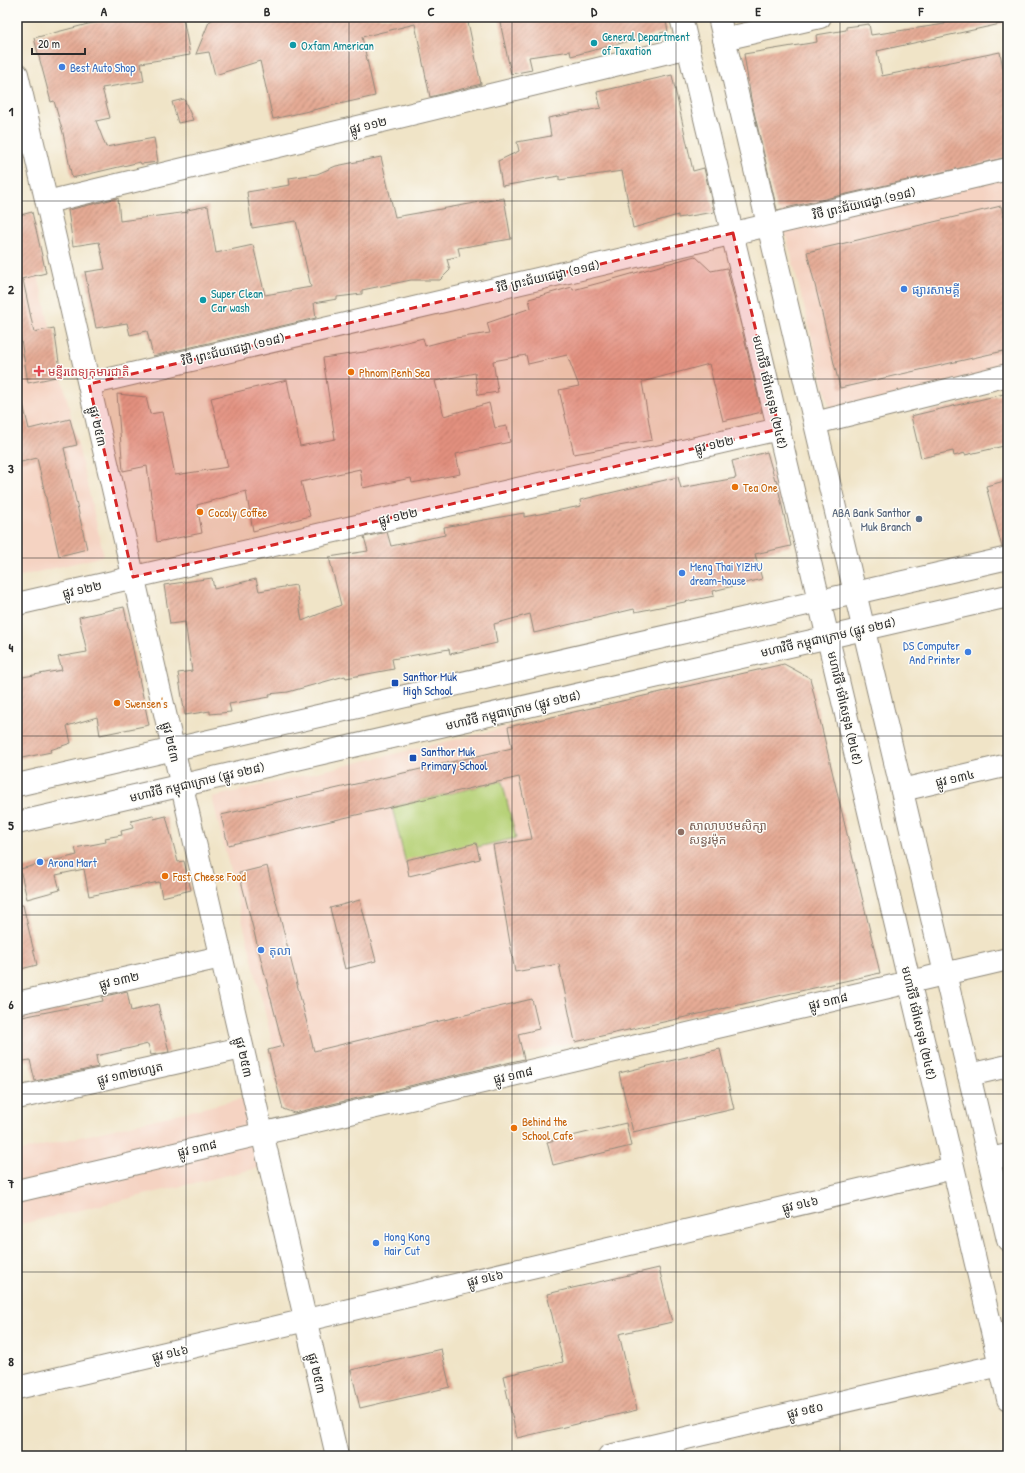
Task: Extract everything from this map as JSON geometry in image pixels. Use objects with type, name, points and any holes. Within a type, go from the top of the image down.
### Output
[{"type":"street","name":"មហាវិថី ម៉ៅសេទុង (២៤៥)","points":[[681,17],[1008,1399]]},
{"type":"street","points":[[719,17],[969,1075],[999,1157],[1008,1240]]},
{"type":"street","points":[[724,39],[820,17]]},
{"type":"street","name":"ផ្លូវ ១១២","points":[[47,202],[689,47]]},
{"type":"street","name":"ផ្លូវ ២៥៣","points":[[17,74],[337,1456]]},
{"type":"street","name":"វិថី ព្រះជ័យជេដ្ធា (១១៨)","points":[[88,384],[1008,169]]},
{"type":"street","points":[[815,422],[1008,375]]},
{"type":"street","name":"ផ្លូវ ១២២","points":[[17,604],[779,429]]},
{"type":"street","points":[[17,785],[173,748],[1008,558]]},
{"type":"street","name":"មហាវិថី កម្ពុជាក្រោម (ផ្លូវ ១២៨)","points":[[17,823],[1008,596]]},
{"type":"street","name":"ផ្លូវ ១៣៤","points":[[902,790],[1008,765]]},
{"type":"street","name":"ផ្លូវ ១៣២","points":[[17,1003],[221,957]]},
{"type":"street","name":"ផ្លូវ ១៣៨","points":[[17,1190],[1008,958]]},
{"type":"street","name":"ផ្លូវ ១៣២ហ្សេត","points":[[17,1098],[242,1048]]},
{"type":"street","points":[[969,1075],[1008,1066]]},
{"type":"street","name":"ផ្លូវ ១៤៦","points":[[17,1388],[953,1168]]},
{"type":"street","name":"ផ្លូវ ១៥០","points":[[609,1456],[1000,1365]]},
{"type":"highlighted area","points":[[733,233],[779,429],[133,577],[89,384]]},
{"type":"shaded area","name":"ផ្សារសាមគ្គី","points":[[1008,143],[1008,383],[834,426],[776,195]]},
{"type":"shaded area","name":"មន្ទីរពេទ្យកុមារជាតិ","points":[[17,187],[104,556],[17,577]]},
{"type":"shaded area","points":[[508,727],[575,1042],[289,1110],[212,797]]},
{"type":"shaded area","points":[[249,1097],[266,1166],[17,1225],[17,1152]]},
{"type":"green space","points":[[502,781],[516,838],[406,864],[392,807]]},
{"type":"building","points":[[132,17],[133,20],[154,17],[183,17],[190,55],[141,63],[144,81],[102,88],[110,118],[96,121],[106,147],[154,138],[158,162],[141,164],[140,162],[72,178],[63,133],[54,101],[51,102],[34,38],[88,24]]},
{"type":"building","points":[[216,17],[467,17],[481,84],[430,97],[415,24],[362,37],[375,96],[273,119],[260,61],[215,75],[209,52],[196,54],[209,22]]},
{"type":"building","points":[[499,17],[665,17],[668,31],[571,56],[570,51],[529,57],[532,70],[511,74]]},
{"type":"building","points":[[944,17],[1004,17],[1005,23],[877,51],[882,76],[1000,52],[1008,95],[1008,157],[777,210],[751,99],[744,54],[817,42],[816,35],[846,30],[846,27],[869,24],[871,35],[945,24]]},
{"type":"building","points":[[672,75],[693,171],[704,168],[714,212],[678,218],[678,215],[633,228],[622,171],[559,180],[559,176],[502,186],[498,161],[519,151],[517,142],[551,136],[548,118],[601,108],[597,92]]},
{"type":"building","points":[[184,99],[193,120],[178,123],[172,102]]},
{"type":"building","points":[[381,157],[395,217],[504,198],[511,239],[458,248],[460,256],[447,259],[450,270],[440,280],[411,280],[362,290],[362,294],[337,297],[337,299],[314,303],[316,318],[153,356],[147,331],[130,335],[127,323],[96,328],[85,272],[105,269],[99,242],[73,246],[68,210],[118,198],[120,221],[188,212],[187,210],[208,206],[216,253],[253,245],[265,295],[311,287],[296,221],[252,228],[247,192],[290,185],[289,178],[317,174],[336,166]]},
{"type":"building","points":[[1001,206],[1008,234],[1008,350],[840,388],[807,252]]},
{"type":"building","points":[[32,212],[46,273],[17,280],[17,216]]},
{"type":"building","points":[[695,256],[711,271],[727,268],[762,412],[723,421],[709,364],[642,382],[652,440],[574,454],[559,390],[579,386],[567,355],[528,364],[526,355],[493,361],[498,392],[478,395],[475,373],[435,381],[444,416],[489,403],[495,428],[507,426],[510,442],[456,454],[460,474],[412,483],[411,478],[363,488],[360,469],[301,482],[310,516],[253,531],[246,491],[197,505],[202,533],[157,542],[147,466],[123,471],[117,394],[146,397],[150,414],[162,412],[175,475],[228,467],[211,398],[287,380],[300,446],[335,439],[323,358],[371,351],[423,338],[425,346],[456,338],[490,333],[487,323],[531,308],[529,299],[572,287],[573,290]]},
{"type":"building","points":[[17,280],[23,280],[34,332],[54,328],[61,376],[28,383],[17,316]]},
{"type":"building","points":[[1008,393],[1008,445],[965,455],[965,453],[954,456],[953,451],[921,458],[911,416]]},
{"type":"building","points":[[22,400],[29,429],[70,419],[77,445],[64,448],[87,549],[59,556],[37,458],[17,463],[17,401]]},
{"type":"building","points":[[767,452],[775,480],[776,479],[791,546],[755,554],[762,579],[713,591],[714,596],[635,612],[634,609],[534,633],[530,614],[494,624],[497,643],[450,654],[449,649],[392,659],[394,669],[346,678],[345,676],[288,692],[269,694],[270,697],[229,704],[231,712],[210,714],[210,711],[185,715],[178,673],[192,671],[185,622],[170,624],[164,585],[212,578],[214,589],[256,579],[259,591],[296,585],[302,621],[341,605],[329,557],[368,551],[364,537],[387,532],[391,546],[445,535],[444,527],[524,513],[524,517],[581,506],[580,500],[678,477],[681,488],[736,478],[732,461]]},
{"type":"building","points":[[1008,480],[1008,546],[1002,547],[986,486]]},
{"type":"building","points":[[124,607],[149,725],[100,735],[97,717],[67,726],[71,743],[50,750],[51,752],[17,759],[17,678],[62,670],[58,657],[87,652],[79,617]]},
{"type":"building","points":[[784,664],[810,678],[880,973],[575,1042],[559,964],[515,972],[493,845],[532,839],[519,777],[228,845],[221,815],[512,748],[508,727]]},
{"type":"building","points":[[153,816],[154,819],[166,816],[178,862],[184,861],[191,890],[162,897],[159,882],[89,896],[84,869],[56,875],[60,890],[27,899],[20,869],[77,855],[75,848],[106,842],[105,838],[122,835],[121,831],[133,828],[131,821]]},
{"type":"building","points":[[476,843],[480,859],[409,876],[406,860]]},
{"type":"building","points":[[267,866],[314,1051],[532,999],[539,1029],[518,1034],[524,1059],[294,1113],[283,1109],[268,1050],[283,1046],[239,873]]},
{"type":"building","points":[[360,900],[376,961],[345,969],[330,908]]},
{"type":"building","points":[[17,905],[23,905],[37,965],[17,970]]},
{"type":"building","points":[[127,991],[131,1011],[158,1004],[169,1052],[151,1055],[148,1044],[96,1056],[98,1067],[35,1081],[30,1060],[17,1062],[17,1018],[103,1001],[102,997]]},
{"type":"building","points":[[720,1049],[734,1109],[633,1132],[619,1073]]},
{"type":"building","points":[[626,1123],[631,1146],[553,1165],[547,1142]]},
{"type":"building","points":[[659,1268],[672,1322],[619,1334],[637,1410],[517,1438],[503,1376],[563,1362],[547,1294]]},
{"type":"building","points":[[441,1349],[450,1387],[360,1408],[351,1370]]},
{"type":"place","name":"General Department of Taxation","points":[[594,43]]},
{"type":"place","name":"Oxfam American","points":[[293,45]]},
{"type":"place","name":"Best Auto Shop","points":[[62,67]]},
{"type":"place","name":"ផ្សារសាមគ្គី","points":[[904,289]]},
{"type":"place","name":"Super Clean Car wash","points":[[203,300]]},
{"type":"place","name":"មន្ទីរពេទ្យកុមារជាតិ","points":[[39,371]]},
{"type":"place","name":"Phnom Penh Sea","points":[[351,372]]},
{"type":"place","name":"Tea One","points":[[735,487]]},
{"type":"place","name":"Cocoly Coffee","points":[[200,512]]},
{"type":"place","name":"ABA Bank Santhor Muk Branch","points":[[919,519]]},
{"type":"place","name":"Meng Thai YIZHU dream-house","points":[[682,573]]},
{"type":"place","name":"DS Computer And Printer","points":[[968,652]]},
{"type":"place","name":"Santhor Muk High School","points":[[395,683]]},
{"type":"place","name":"Swensen's","points":[[117,703]]},
{"type":"place","name":"Santhor Muk Primary School","points":[[413,758]]},
{"type":"place","name":"សាលាបឋមសិក្សា សន្ធរម៉ុក","points":[[681,832]]},
{"type":"place","name":"Arona Mart","points":[[40,862]]},
{"type":"place","name":"Fast Cheese Food","points":[[165,876]]},
{"type":"place","name":"តុលា","points":[[261,950]]},
{"type":"place","name":"Behind the School Cafe","points":[[514,1128]]},
{"type":"place","name":"Hong Kong Hair Cut","points":[[376,1243]]}]
